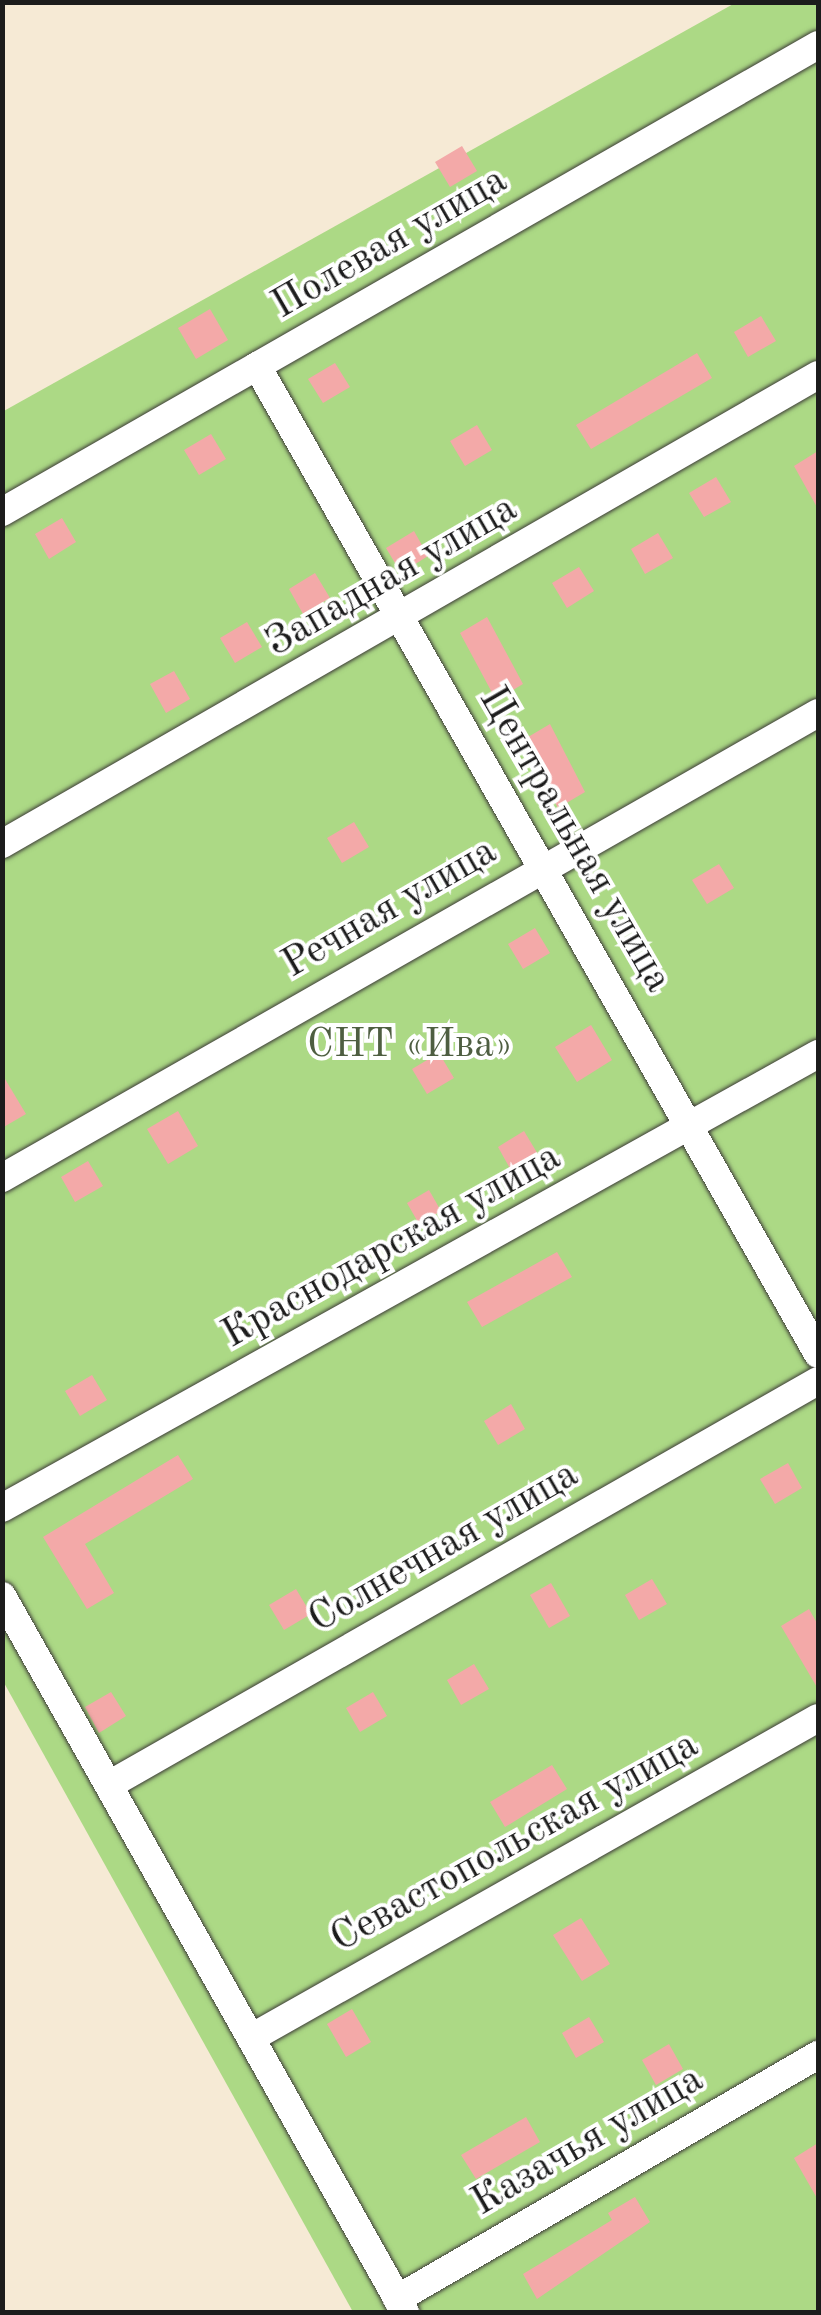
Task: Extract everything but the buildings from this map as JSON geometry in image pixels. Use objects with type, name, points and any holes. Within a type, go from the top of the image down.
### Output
[{"type":"street","name":"Полевая улица","points":[[2,512],[818,45]]},
{"type":"street","name":"Центральная улица","points":[[257,366],[546,865],[818,1354]]},
{"type":"street","name":"Западная улица","points":[[2,844],[401,620],[818,374]]},
{"type":"street","name":"Речная улица","points":[[2,1178],[818,713]]},
{"type":"street","name":"Краснодарская улица","points":[[2,1508],[818,1054]]},
{"type":"street","name":"Солнечная улица","points":[[109,1785],[818,1381]]},
{"type":"street","points":[[2,1596],[401,2306]]},
{"type":"street","name":"Севастопольская улица","points":[[251,2038],[818,1718]]},
{"type":"street","name":"Казачья улица","points":[[401,2306],[818,2054]]},
{"type":"green space","name":"СНТ «Ива»","points":[[735,3],[818,3],[818,2312],[353,2312],[3,1681],[2,412]]}]
